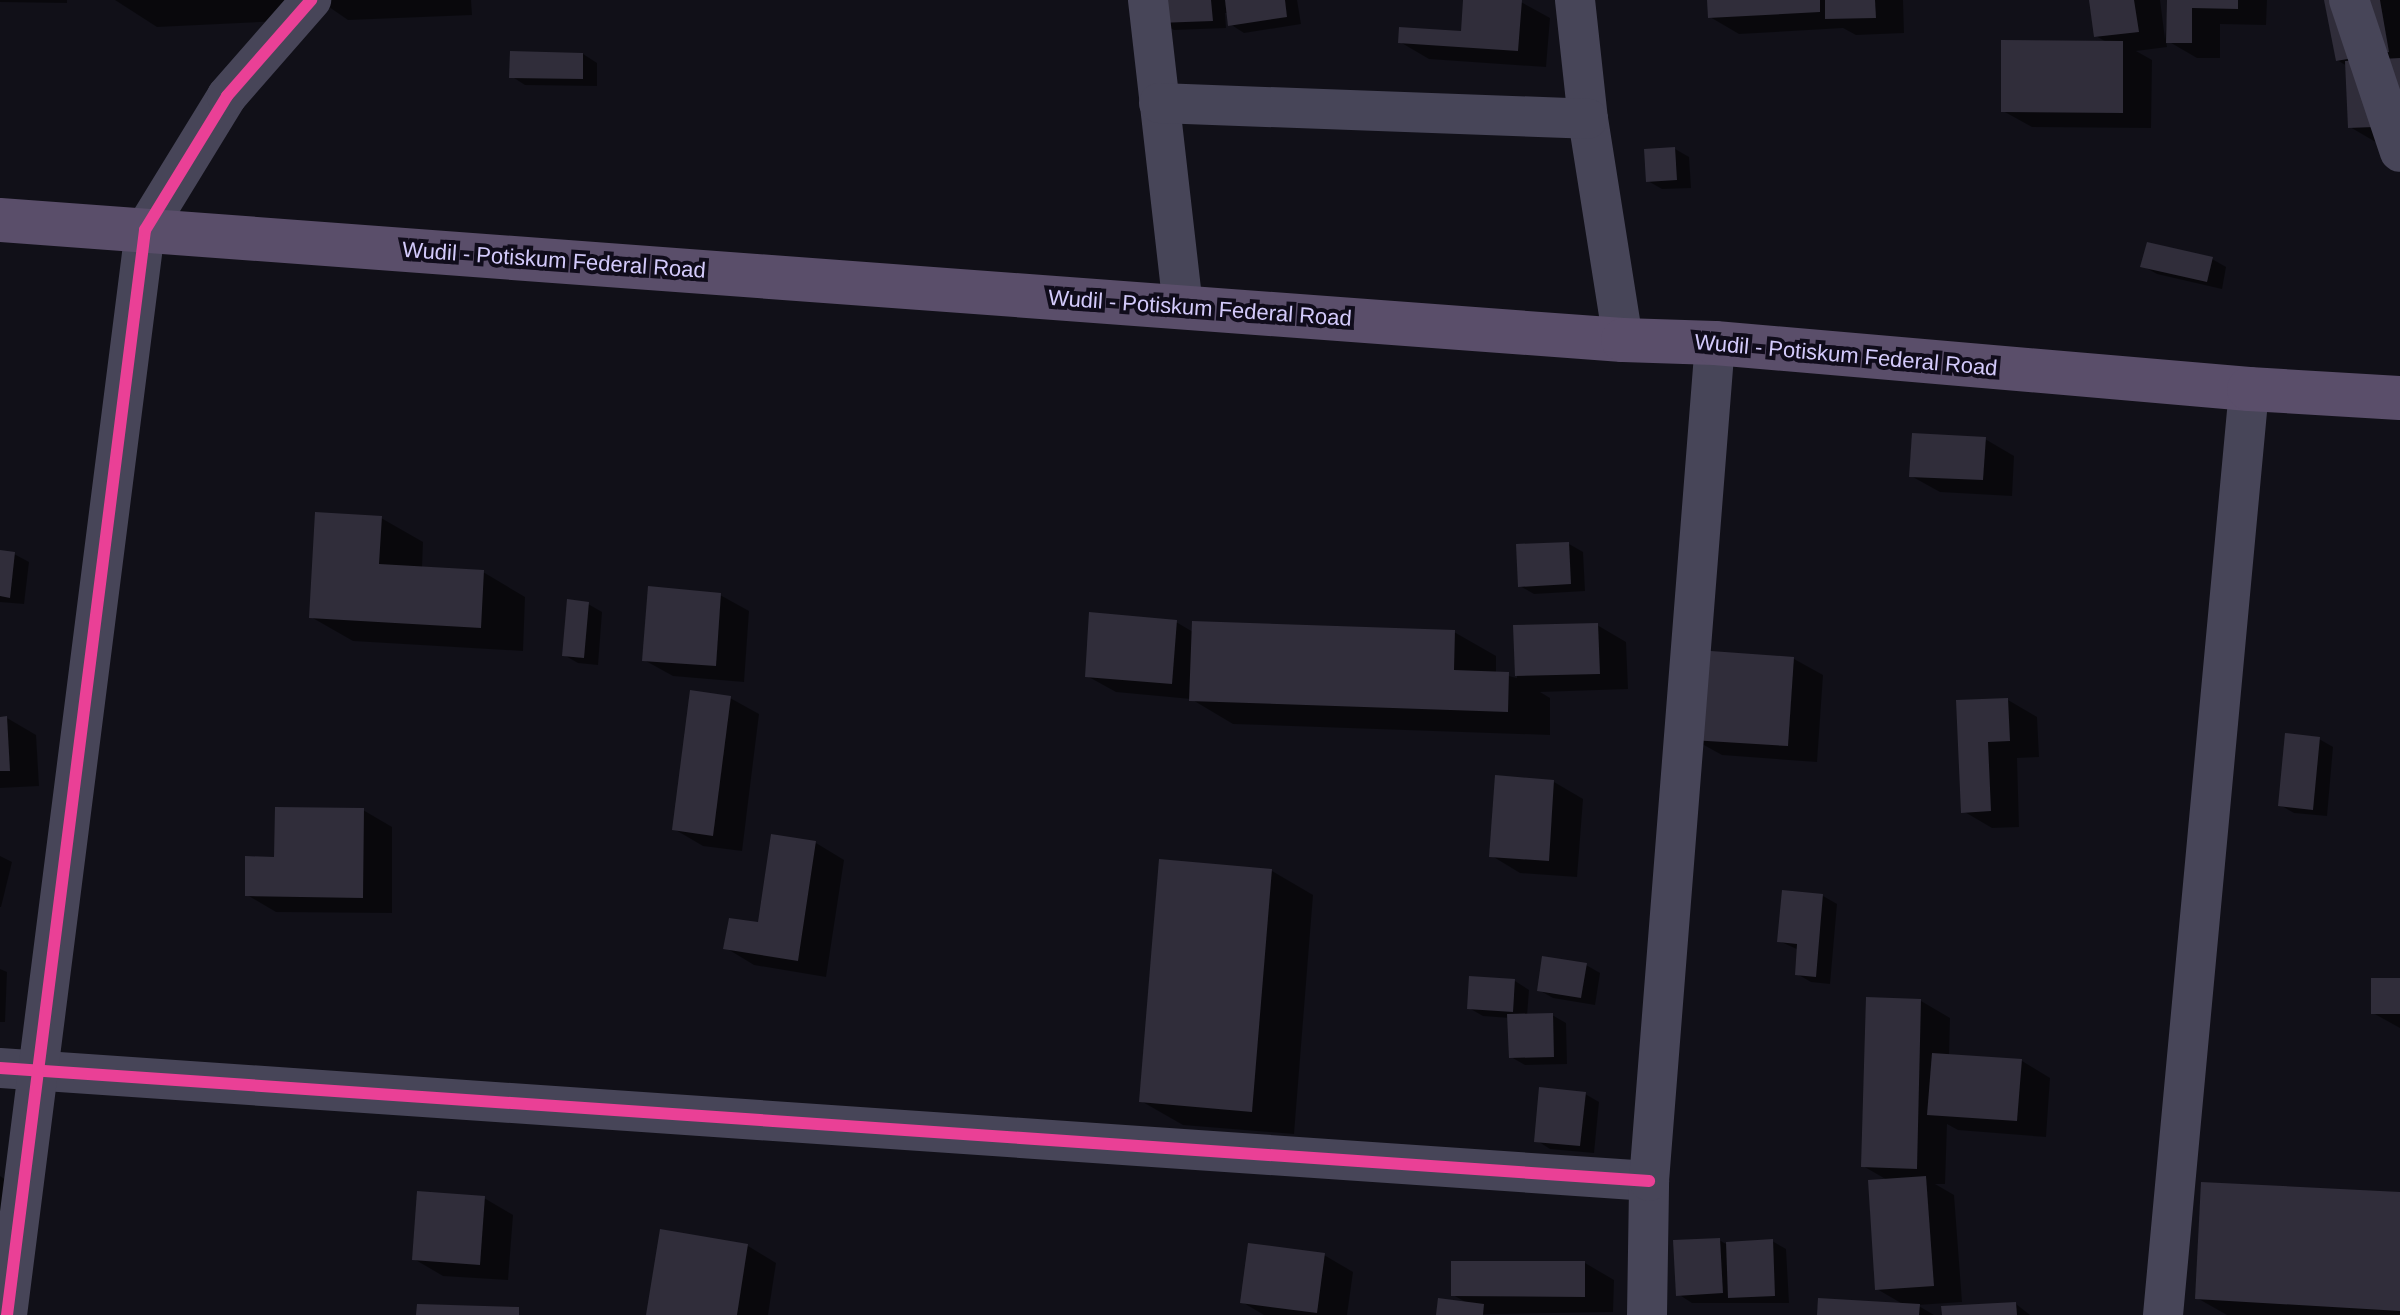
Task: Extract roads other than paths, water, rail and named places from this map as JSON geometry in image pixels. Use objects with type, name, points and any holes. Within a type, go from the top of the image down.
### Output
[{"type":"main road","name":"Wudil - Potiskum Federal Road","points":[[0,220],[1623,340],[1715,343],[2249,389],[2400,398]]},
{"type":"street","points":[[7,1315],[18,1070],[145,230],[227,96],[311,0]]},
{"type":"street","points":[[1148,0],[1183,307]]},
{"type":"street","points":[[1575,0],[1588,119],[1623,340]]},
{"type":"street","points":[[2349,0],[2400,152]]},
{"type":"street","points":[[1159,103],[1588,119]]},
{"type":"street","points":[[1647,1315],[1649,1181],[1715,343]]},
{"type":"street","points":[[2163,1315],[2249,389]]},
{"type":"street","points":[[18,1070],[1649,1181]]}]
